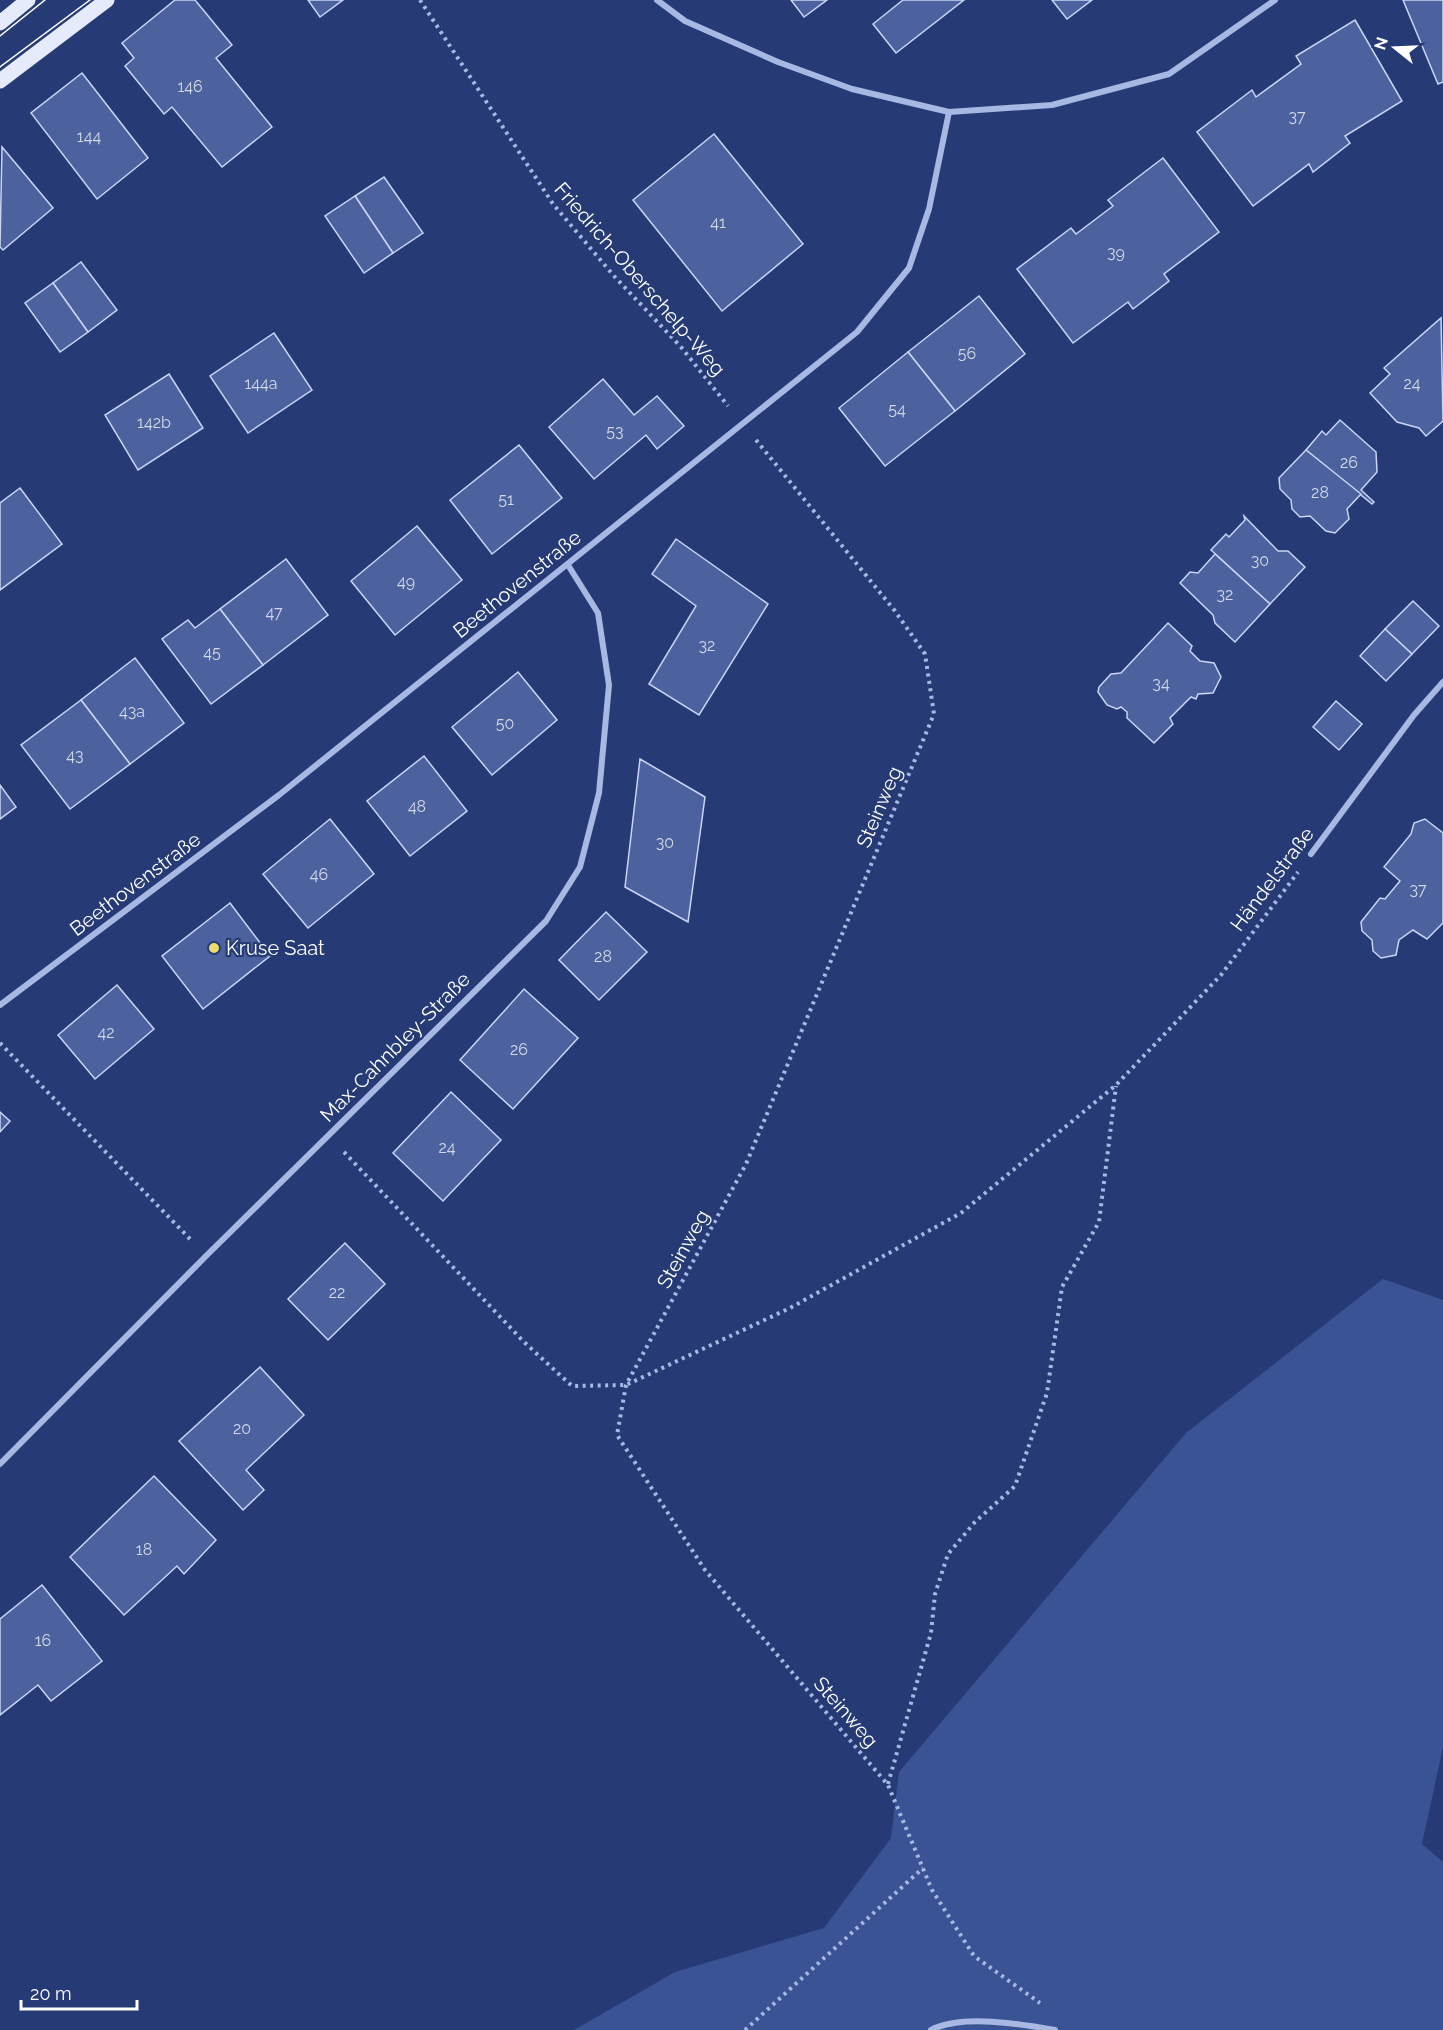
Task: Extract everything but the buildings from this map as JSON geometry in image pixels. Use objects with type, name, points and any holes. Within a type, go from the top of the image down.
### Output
[{"type":"main road","points":[[0,23],[28,0]]},
{"type":"main road","points":[[0,81],[107,0]]},
{"type":"street","points":[[657,0],[685,21],[778,62],[852,89],[948,112],[1052,105],[1168,74],[1275,0]]},
{"type":"street","name":"Beethovenstraße","points":[[0,1005],[279,795],[857,332],[909,268],[929,209],[948,112]]},
{"type":"street","name":"Max-Cahnbley-Straße","points":[[0,1464],[546,921],[580,867],[599,793],[609,685],[598,613],[568,565]]},
{"type":"street","name":"Händelstraße","points":[[1311,855],[1414,715],[1443,682]]},
{"type":"street","points":[[930,2030],[941,2024],[975,2023],[1018,2024],[1055,2030]]},
{"type":"path","name":"Friedrich-Oberschelp-Weg","points":[[420,0],[552,204],[614,276],[681,347],[743,424]]},
{"type":"path","name":"Steinweg","points":[[743,424],[895,611],[925,654],[934,714],[746,1164],[626,1385],[617,1435],[705,1570],[888,1785],[932,1890],[974,1956],[1052,2011],[1055,2030]]},
{"type":"path","name":"Händelstraße","points":[[626,1385],[790,1308],[961,1213],[1116,1085],[1221,975],[1311,855]]},
{"type":"path","points":[[0,1043],[187,1236]]},
{"type":"path","points":[[888,1785],[931,1633],[935,1594],[948,1554],[975,1522],[1016,1486],[1047,1393],[1062,1287],[1099,1222],[1116,1085]]},
{"type":"path","points":[[328,1136],[524,1342],[572,1386],[626,1385]]},
{"type":"path","points":[[745,2030],[923,1868]]},
{"type":"shaded area","points":[[1383,1279],[1443,1300],[1443,1747],[1422,1844],[1443,1862],[1443,2030],[574,2030],[675,1972],[824,1928],[891,1838],[899,1772],[1186,1433]]},
{"type":"tram line","points":[[0,36],[45,0]]},
{"type":"tram line","points":[[0,67],[90,0]]},
{"type":"place","name":"Kruse Saat","points":[[214,948]]}]
